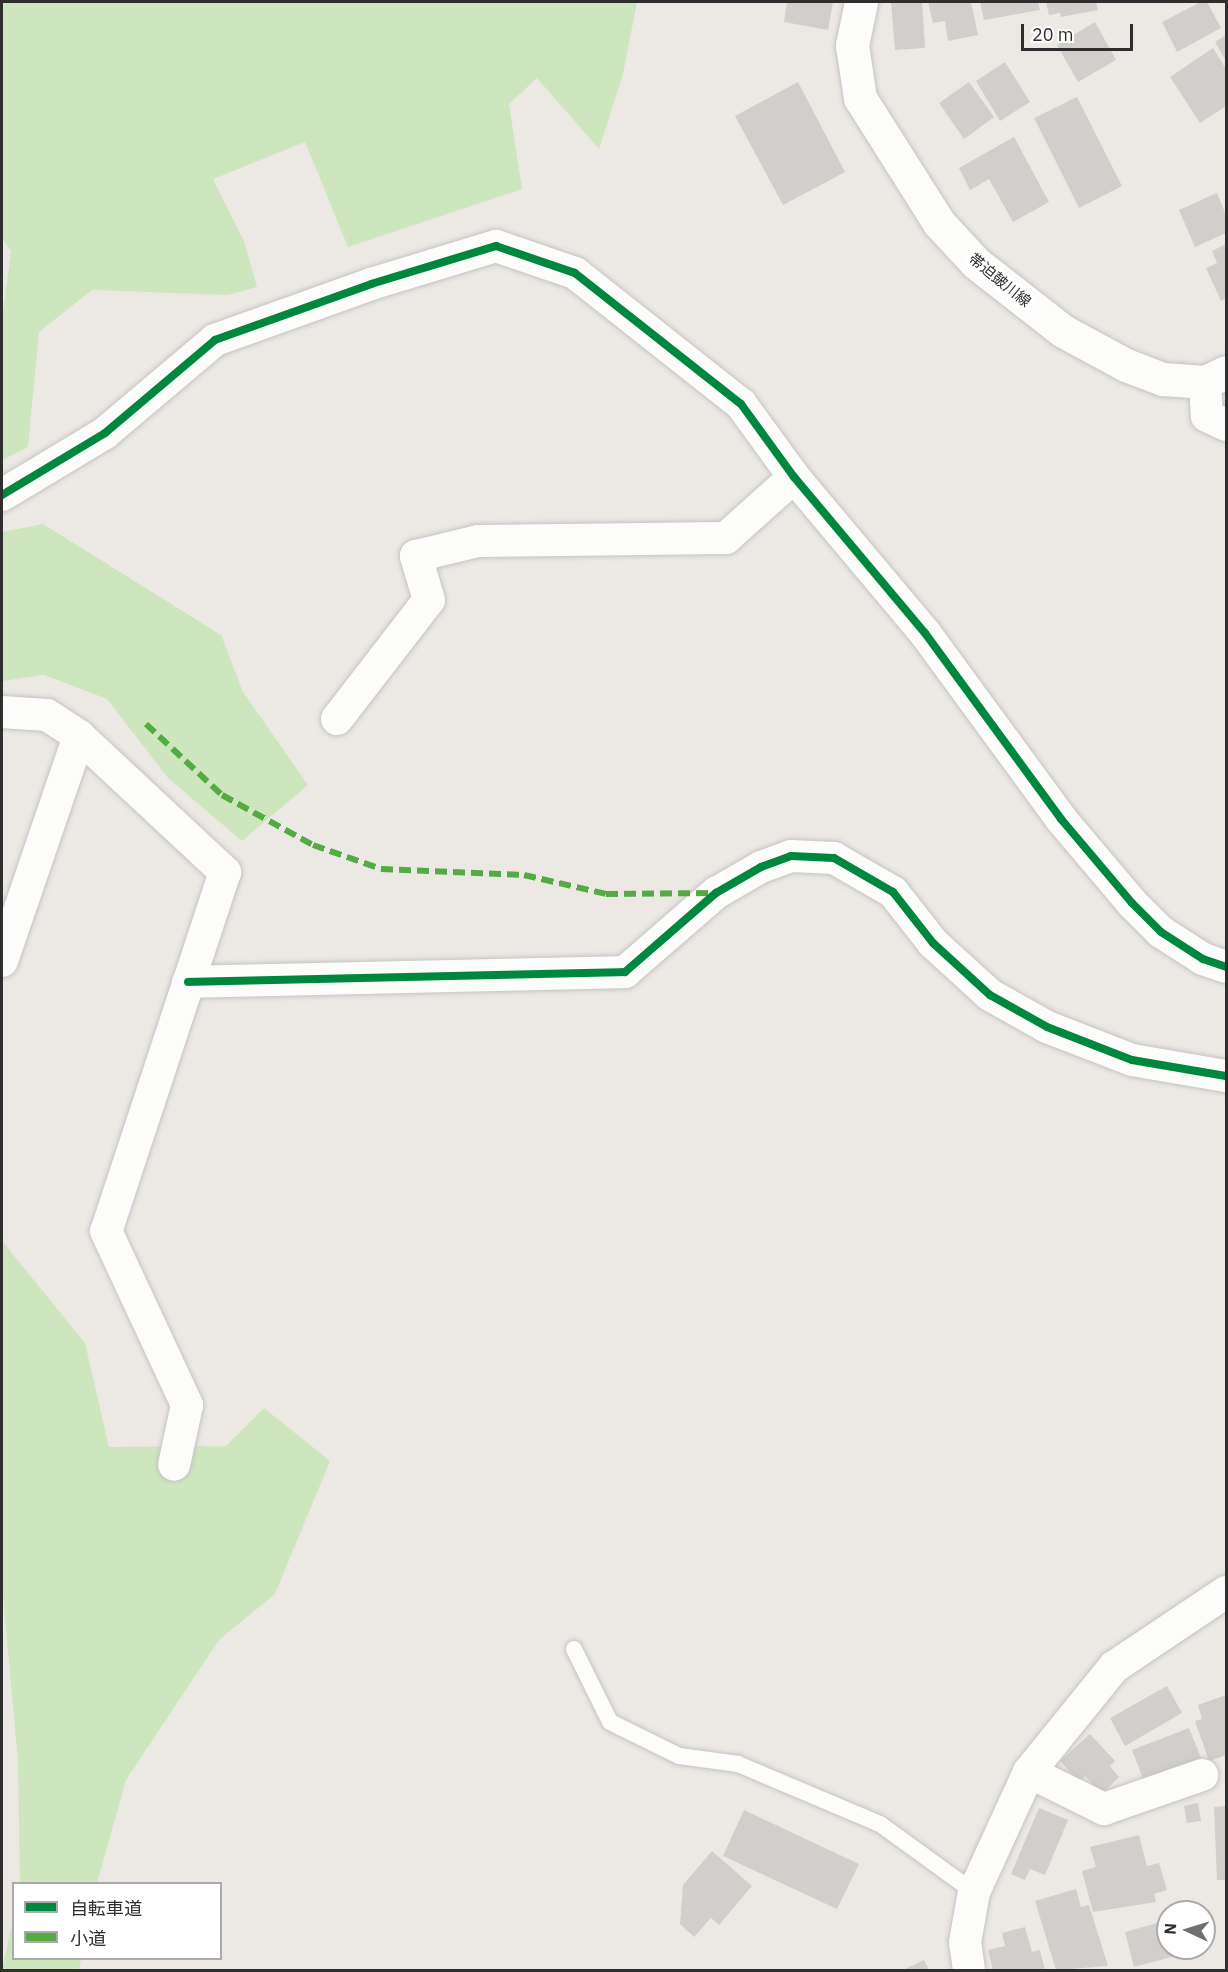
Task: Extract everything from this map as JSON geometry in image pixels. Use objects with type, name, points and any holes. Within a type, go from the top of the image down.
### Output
[{"type":"street","name":"帯迫皷川線","points":[[861,2],[852,45],[860,98],[939,223],[975,263],[1063,331],[1163,379],[1216,377]]},
{"type":"street","points":[[2,495],[105,433],[215,340],[371,284],[496,246],[575,273],[646,325],[741,404],[794,477],[925,633],[1061,819],[1132,903],[1161,933],[1203,959],[1227,967]]},
{"type":"street","points":[[1216,377],[1207,416],[1227,425]]},
{"type":"street","points":[[337,718],[429,600],[416,555],[478,541],[726,538],[794,477]]},
{"type":"street","points":[[2,712],[47,715],[79,736],[225,872],[106,1232],[187,1405],[174,1465]]},
{"type":"street","points":[[2,961],[79,736]]},
{"type":"street","points":[[188,982],[625,972],[716,893],[760,867],[791,856],[834,858],[893,892],[933,943],[990,995],[1047,1027],[1132,1060],[1227,1076]]},
{"type":"street","points":[[969,1971],[965,1942],[974,1892],[1029,1772],[1114,1667],[1227,1592]]},
{"type":"street","points":[[1029,1772],[1104,1809],[1202,1775]]},
{"type":"lane","points":[[574,1648],[610,1722],[679,1756],[738,1764],[880,1824],[974,1892]]},
{"type":"green space","points":[[2,2],[637,2],[623,74],[599,149],[537,78],[509,104],[522,189],[348,247],[305,142],[213,179],[244,241],[257,287],[228,295],[92,290],[39,332],[28,447],[2,460],[2,319],[11,251],[2,238]]},
{"type":"green space","points":[[43,524],[221,635],[243,692],[308,785],[242,841],[168,778],[107,699],[44,675],[2,681],[2,532]]},
{"type":"green space","points":[[2,1241],[85,1343],[109,1447],[226,1446],[264,1408],[330,1461],[275,1594],[219,1640],[126,1780],[97,1882],[20,1882],[18,1761],[2,1586]]},
{"type":"green space","points":[[12,1924],[12,1960],[81,1960],[79,1970],[2,1970]]},
{"type":"building","points":[[787,2],[833,2],[828,30],[784,22]]},
{"type":"building","points":[[891,2],[922,2],[925,48],[895,50]]},
{"type":"building","points":[[928,2],[971,2],[978,35],[948,41],[945,21],[933,23]]},
{"type":"building","points":[[980,2],[1038,2],[1040,10],[984,20]]},
{"type":"building","points":[[1046,2],[1096,2],[1098,10],[1061,17],[1060,13],[1049,15]]},
{"type":"building","points":[[1201,2],[1207,2],[1221,28],[1177,52],[1162,22]]},
{"type":"building","points":[[1095,22],[1116,60],[1078,82],[1057,45]]},
{"type":"building","points":[[1226,35],[1226,61],[1215,42]]},
{"type":"building","points":[[1213,48],[1226,69],[1226,106],[1200,123],[1170,77]]},
{"type":"building","points":[[1005,62],[1030,102],[1000,121],[976,81]]},
{"type":"building","points":[[798,82],[845,172],[783,205],[735,116]]},
{"type":"building","points":[[969,82],[994,117],[964,139],[939,103]]},
{"type":"building","points":[[1077,97],[1122,186],[1079,208],[1034,118]]},
{"type":"building","points":[[1014,137],[1049,202],[1013,222],[989,179],[970,190],[959,168]]},
{"type":"building","points":[[1217,193],[1226,215],[1226,233],[1195,247],[1179,210]]},
{"type":"building","points":[[1226,244],[1226,298],[1221,301],[1206,268],[1217,263],[1212,251]]},
{"type":"building","points":[[1167,1686],[1182,1713],[1125,1746],[1110,1718]]},
{"type":"building","points":[[1226,1695],[1226,1755],[1209,1761],[1195,1721],[1202,1719],[1198,1705]]},
{"type":"building","points":[[1189,1728],[1201,1758],[1144,1781],[1132,1750]]},
{"type":"building","points":[[1090,1734],[1115,1761],[1110,1766],[1119,1777],[1102,1794],[1085,1776],[1079,1782],[1060,1761]]},
{"type":"building","points":[[1198,1803],[1201,1821],[1187,1823],[1184,1806]]},
{"type":"building","points":[[1226,1806],[1226,1880],[1217,1880],[1214,1807]]},
{"type":"building","points":[[1039,1808],[1068,1820],[1045,1875],[1030,1869],[1025,1880],[1011,1874]]},
{"type":"building","points":[[744,1810],[859,1864],[837,1909],[723,1856]]},
{"type":"building","points":[[1139,1835],[1147,1866],[1159,1863],[1167,1890],[1154,1894],[1156,1902],[1093,1912],[1082,1871],[1096,1867],[1090,1847]]},
{"type":"building","points":[[712,1851],[752,1886],[719,1925],[711,1918],[694,1937],[680,1924],[683,1885]]},
{"type":"building","points":[[1076,1889],[1081,1907],[1089,1905],[1108,1966],[1056,1970],[1035,1901]]},
{"type":"building","points":[[1156,1923],[1156,1960],[1160,1960],[1134,1967],[1125,1932]]},
{"type":"building","points":[[1025,1927],[1032,1952],[1040,1950],[1045,1970],[993,1970],[988,1950],[1005,1946],[1002,1933]]},
{"type":"building","points":[[924,1960],[929,1970],[903,1970]]},
{"type":"marked path","points":[[146,724],[222,795],[313,845],[381,869],[524,875],[606,894],[716,893]]},
{"type":"cycle path","points":[[2,495],[105,433],[215,340],[371,284],[496,246],[575,273],[741,404],[794,477],[925,633],[1061,819],[1132,903],[1161,932],[1203,959],[1226,967]]},
{"type":"cycle path","points":[[188,982],[625,972],[716,893],[761,867],[791,856],[834,858],[893,892],[933,943],[990,995],[1047,1027],[1132,1060],[1226,1076]]}]
